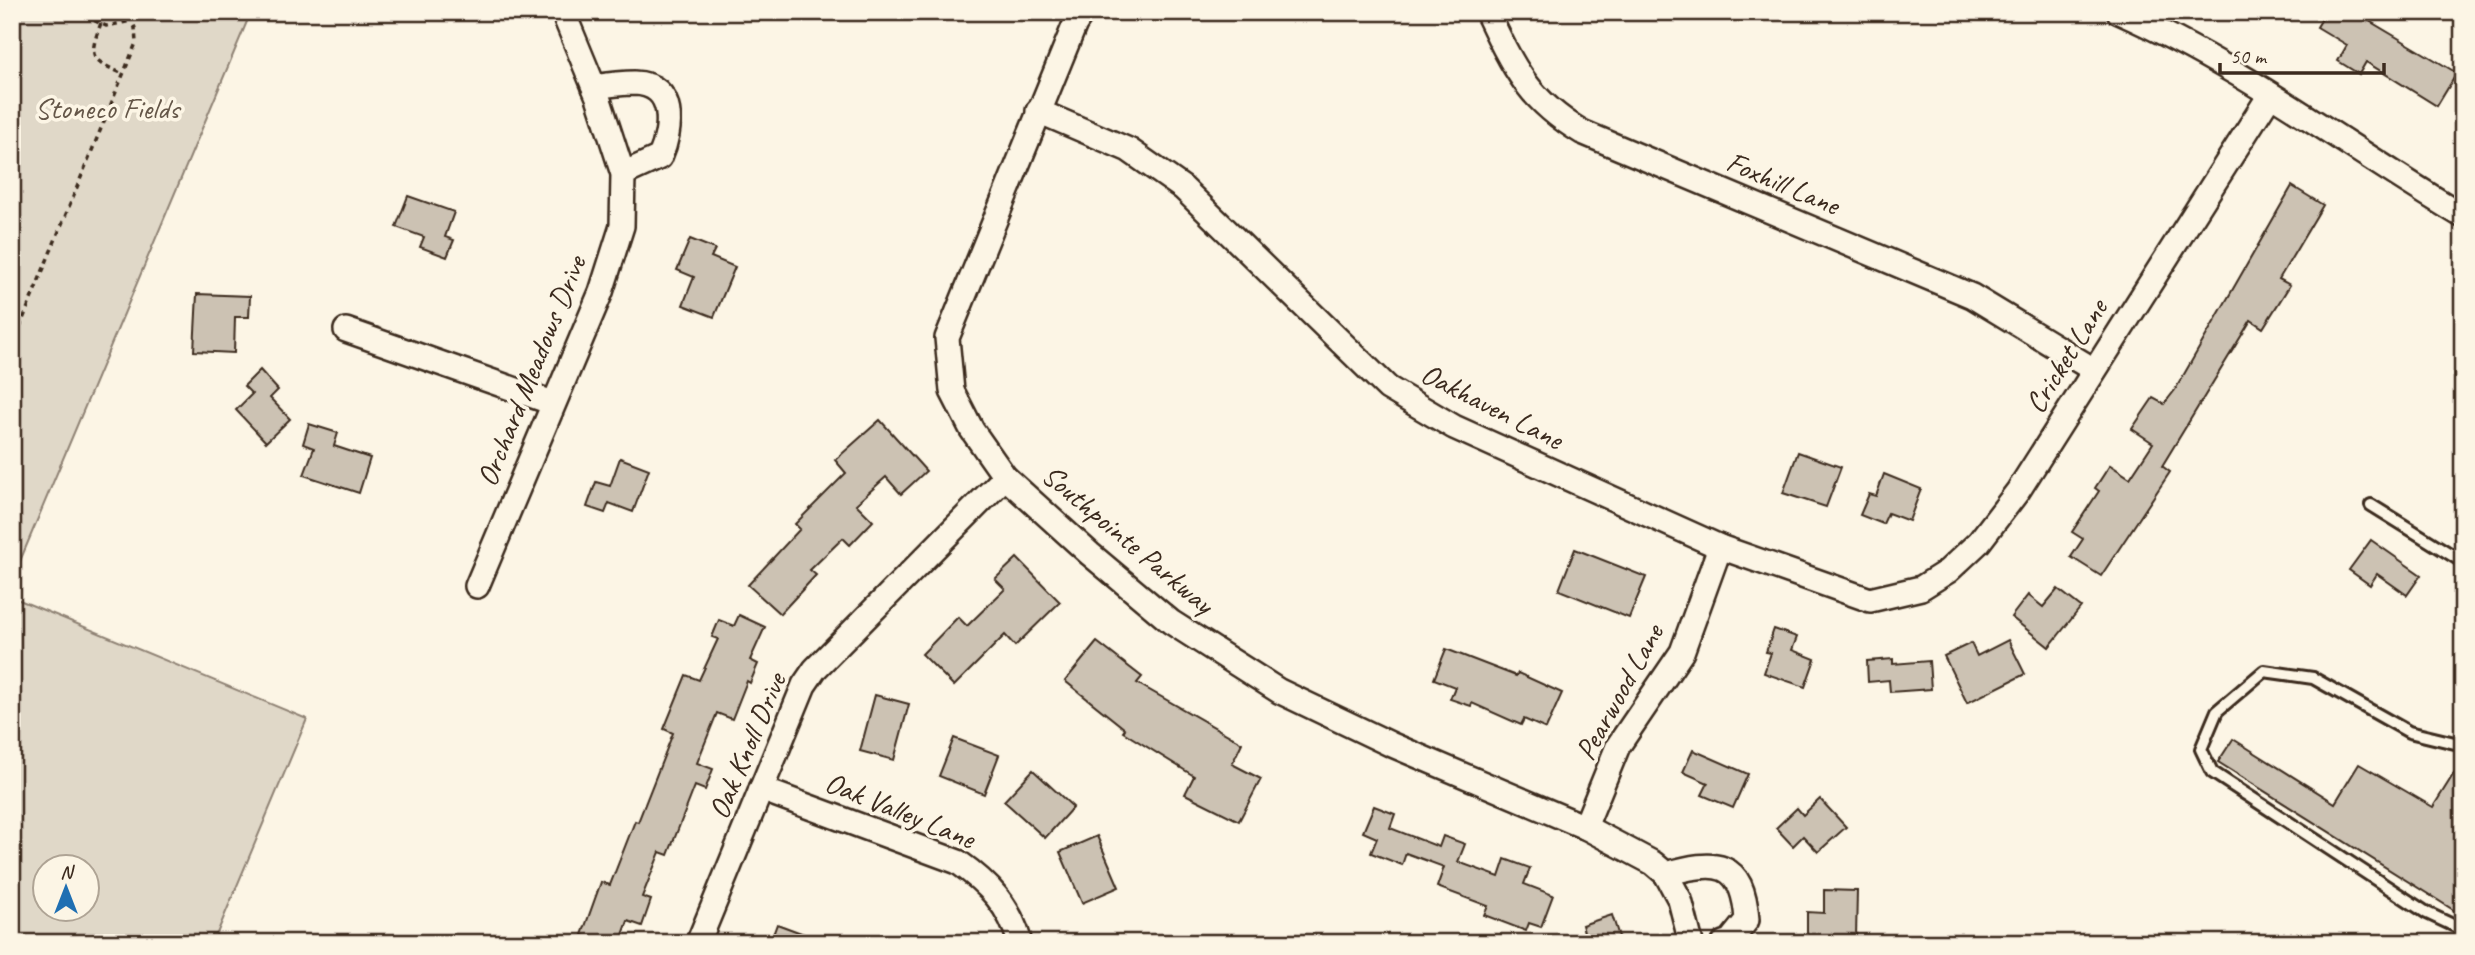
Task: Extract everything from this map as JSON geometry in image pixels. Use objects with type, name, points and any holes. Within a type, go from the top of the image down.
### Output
[{"type":"street","name":"Orchard Meadows Drive","points":[[477,586],[601,292],[622,226],[623,174],[594,87],[564,12]]},
{"type":"street","name":"Southpointe Parkway","points":[[1083,12],[1075,24],[1038,111],[947,338],[952,391],[972,430],[1005,477],[1171,622],[1279,691],[1390,744],[1585,827],[1666,874]]},
{"type":"street","name":"Foxhill Lane","points":[[1487,12],[1531,94],[1560,119],[1582,132],[1972,296],[2094,370]]},
{"type":"street","points":[[2119,12],[2163,31],[2463,216]]},
{"type":"street","points":[[594,87],[636,83],[656,90],[669,108],[670,134],[660,157],[623,174]]},
{"type":"street","name":"Cricket Lane","points":[[1870,600],[1920,587],[1948,571],[1979,542],[2018,491],[2270,95]]},
{"type":"street","name":"Oakhaven Lane","points":[[1038,111],[1129,150],[1183,188],[1388,388],[1454,427],[1720,548],[1870,600]]},
{"type":"street","points":[[346,330],[553,403]]},
{"type":"street","name":"Oak Knoll Drive","points":[[698,943],[804,685],[816,669],[1005,477]]},
{"type":"street","name":"Pearwood Lane","points":[[1585,827],[1618,746],[1682,652],[1720,548]]},
{"type":"street","name":"Oak Valley Lane","points":[[761,789],[958,862],[982,879],[1003,901],[1020,943]]},
{"type":"street","points":[[1691,943],[1680,900],[1666,874],[1703,864],[1726,870],[1745,892],[1747,920],[1730,941],[1724,943]]},
{"type":"lane","points":[[2371,505],[2463,562]]},
{"type":"lane","points":[[2463,745],[2409,732],[2314,678],[2264,671],[2217,710],[2201,749],[2212,772],[2427,913],[2459,928],[2463,927]]},
{"type":"path","points":[[76,12],[115,26],[132,21]]},
{"type":"path","points":[[12,346],[137,36],[129,12]]},
{"type":"path","points":[[102,23],[92,48],[94,57],[123,74]]},
{"type":"green space","name":"Stoneco Fields","points":[[12,12],[251,12],[12,580]]},
{"type":"green space","points":[[12,597],[307,719],[213,943],[12,943]]},
{"type":"building","points":[[2326,12],[2354,12],[2457,73],[2437,106],[2366,62],[2359,74],[2338,61],[2347,45],[2317,27]]},
{"type":"building","points":[[2292,186],[2323,205],[2279,279],[2290,285],[2263,328],[2251,320],[2162,466],[2170,472],[2101,576],[2071,557],[2083,539],[2072,532],[2099,491],[2095,488],[2110,465],[2130,478],[2153,443],[2132,429],[2153,398],[2164,404],[2175,390]]},
{"type":"building","points":[[408,196],[454,212],[445,237],[454,240],[447,257],[420,247],[424,237],[396,227]]},
{"type":"building","points":[[690,239],[715,249],[711,257],[735,267],[714,317],[683,305],[694,277],[677,270]]},
{"type":"building","points":[[197,294],[250,296],[249,317],[235,317],[234,353],[194,351]]},
{"type":"building","points":[[260,370],[278,390],[270,398],[290,419],[266,442],[236,410],[252,394],[244,386]]},
{"type":"building","points":[[880,420],[926,471],[901,494],[886,477],[856,504],[873,521],[850,545],[843,538],[810,570],[816,575],[780,614],[748,585],[800,529],[795,524],[846,473],[835,460]]},
{"type":"building","points":[[309,424],[338,433],[334,446],[370,458],[359,493],[304,475],[314,448],[303,444]]},
{"type":"building","points":[[1798,452],[1841,467],[1826,507],[1783,493]]},
{"type":"building","points":[[620,458],[649,469],[633,512],[609,503],[605,513],[587,507],[596,482],[610,486]]},
{"type":"building","points":[[1884,474],[1921,489],[1909,521],[1888,513],[1883,524],[1860,515],[1869,494],[1876,496]]},
{"type":"building","points":[[2371,540],[2421,575],[2407,595],[2377,574],[2370,585],[2349,570]]},
{"type":"building","points":[[1575,549],[1646,577],[1629,618],[1559,590]]},
{"type":"building","points":[[1017,558],[1060,602],[1015,646],[1005,635],[954,686],[922,654],[958,617],[967,626],[1005,589],[995,579]]},
{"type":"building","points":[[2058,589],[2081,607],[2049,647],[2011,617],[2028,595],[2043,607]]},
{"type":"building","points":[[739,615],[765,627],[750,660],[758,664],[750,683],[747,681],[732,719],[717,713],[697,763],[713,769],[705,790],[695,786],[668,855],[660,852],[642,897],[651,900],[642,926],[628,921],[620,943],[602,943],[582,935],[601,882],[610,885],[635,821],[638,822],[673,733],[664,729],[686,675],[699,680],[718,639],[712,637],[719,620],[734,626]]},
{"type":"building","points":[[1774,629],[1797,637],[1792,650],[1815,659],[1805,687],[1764,673],[1771,653],[1766,652]]},
{"type":"building","points":[[2008,640],[2025,674],[1967,703],[1944,656],[1971,643],[1977,656]]},
{"type":"building","points":[[1097,642],[1142,677],[1137,683],[1242,743],[1232,764],[1261,779],[1239,821],[1185,794],[1194,776],[1123,732],[1125,729],[1065,681]]},
{"type":"building","points":[[1446,649],[1516,676],[1518,673],[1562,693],[1546,729],[1524,719],[1521,725],[1472,703],[1471,706],[1450,699],[1455,687],[1434,679]]},
{"type":"building","points":[[1893,659],[1893,664],[1929,661],[1931,689],[1890,692],[1889,680],[1868,682],[1867,661]]},
{"type":"building","points":[[875,695],[909,704],[894,760],[860,751]]},
{"type":"building","points":[[954,738],[999,755],[984,794],[939,776]]},
{"type":"building","points":[[2233,739],[2335,803],[2359,764],[2433,807],[2463,759],[2463,916],[2218,762]]},
{"type":"building","points":[[1693,750],[1748,774],[1733,808],[1702,795],[1708,783],[1683,772]]},
{"type":"building","points":[[1033,770],[1073,807],[1045,838],[1004,801]]},
{"type":"building","points":[[1820,799],[1846,827],[1818,852],[1803,836],[1793,846],[1776,828],[1797,808],[1803,815]]},
{"type":"building","points":[[1374,806],[1395,814],[1390,828],[1439,847],[1443,836],[1465,844],[1458,862],[1499,877],[1505,859],[1530,868],[1524,884],[1553,895],[1541,927],[1529,923],[1526,931],[1484,915],[1488,906],[1437,887],[1444,867],[1406,853],[1402,865],[1371,853],[1377,838],[1363,832]]},
{"type":"building","points":[[1097,836],[1119,887],[1082,903],[1060,852]]},
{"type":"building","points":[[1824,890],[1857,891],[1856,937],[1807,936],[1807,912],[1824,913]]},
{"type":"building","points":[[1612,915],[1621,943],[1587,943],[1582,925]]},
{"type":"building","points":[[777,924],[823,941],[823,943],[770,943]]}]
